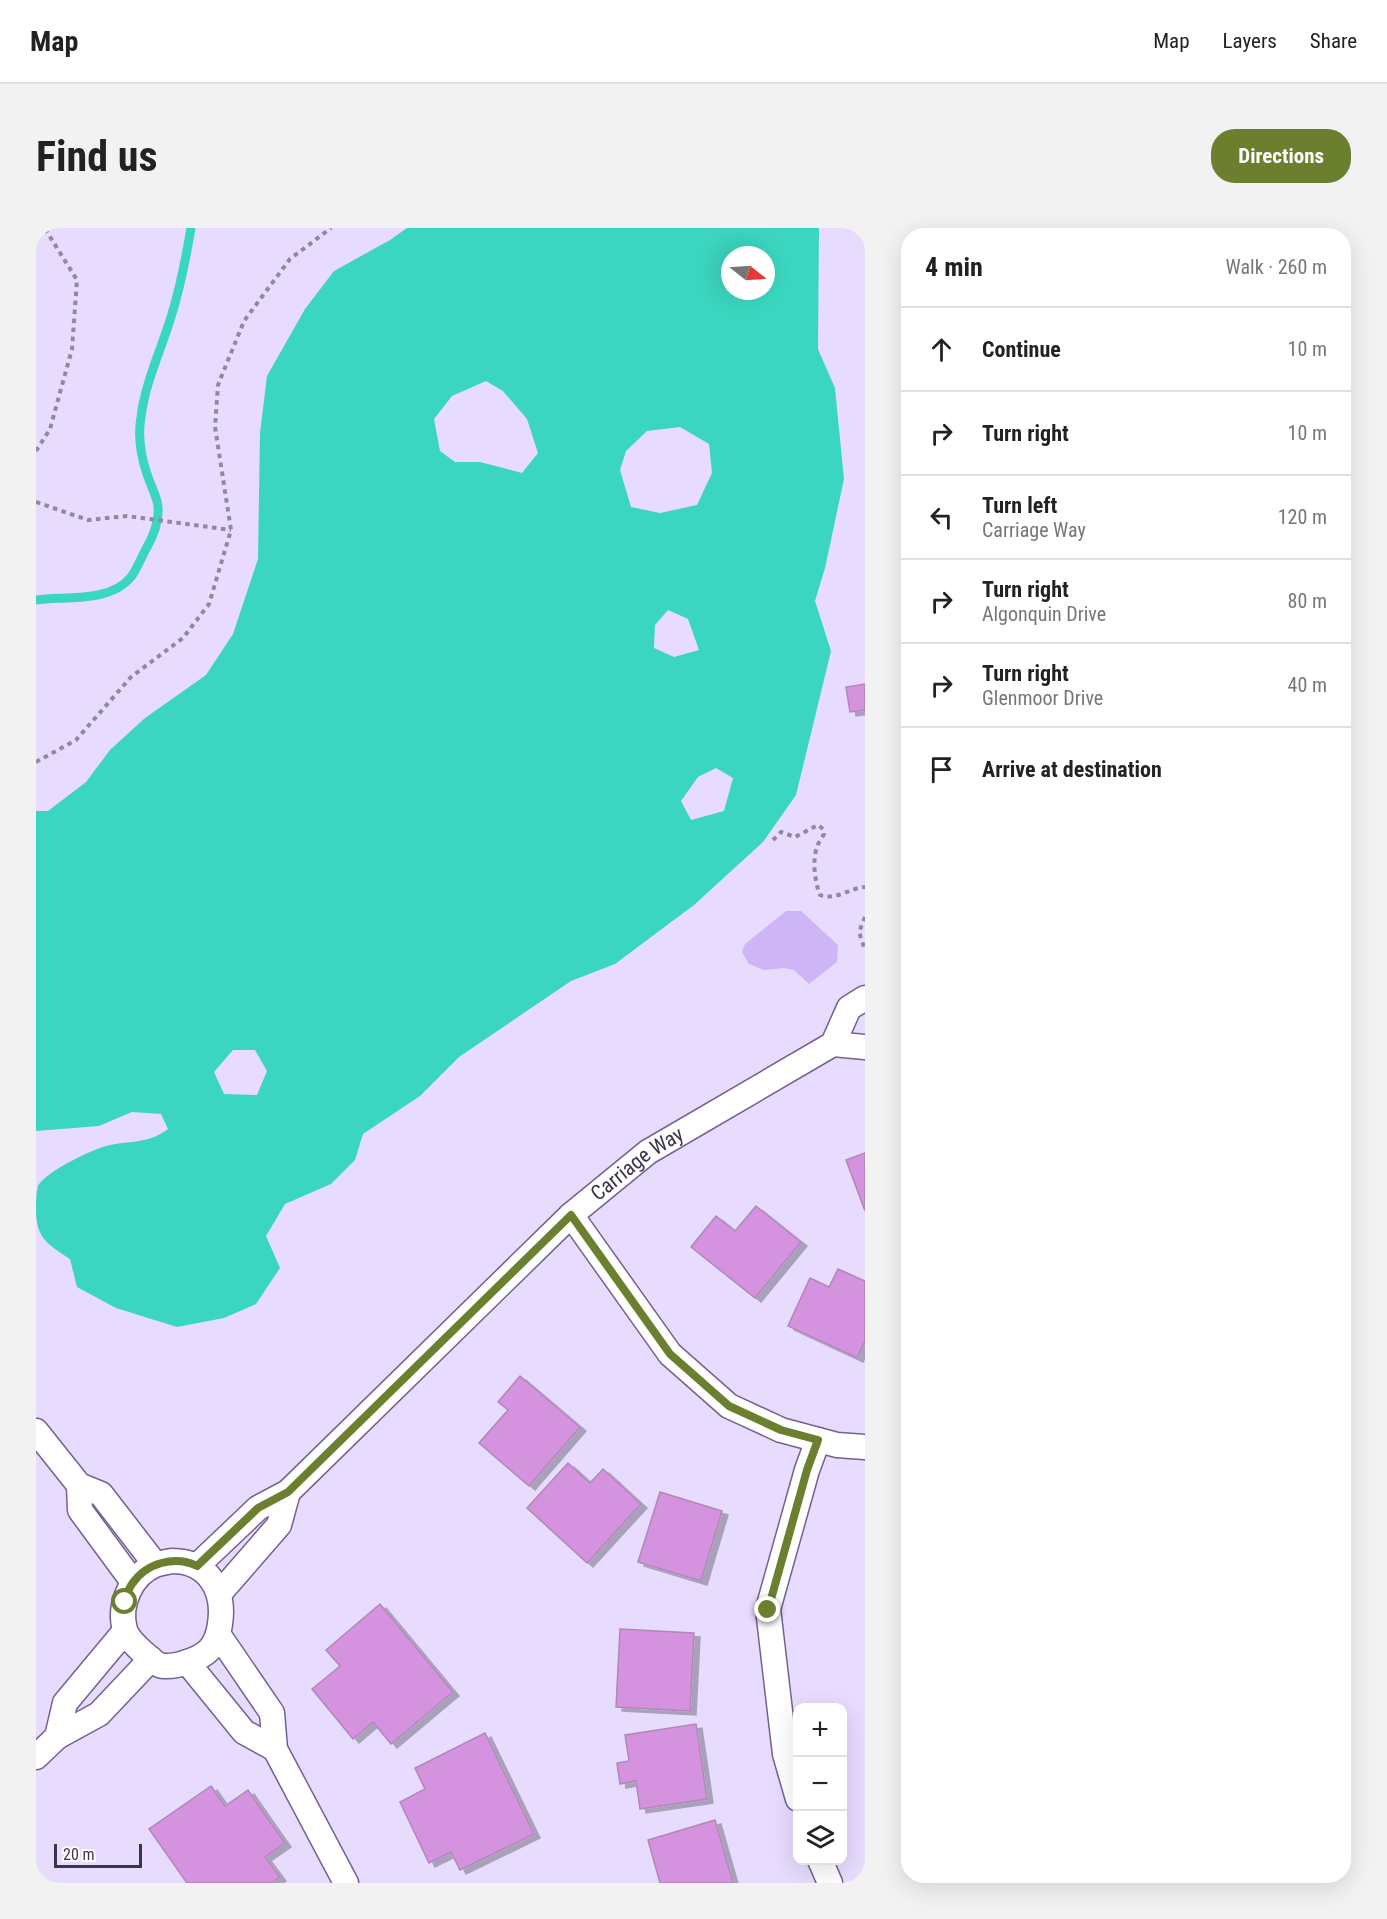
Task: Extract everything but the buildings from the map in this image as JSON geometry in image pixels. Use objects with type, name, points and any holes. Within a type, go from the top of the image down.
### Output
[{"type":"street","points":[[865,998],[849,1008],[833,1044],[865,1047]]},
{"type":"street","name":"Carriage Way","points":[[197,1566],[258,1508],[288,1492],[571,1215],[648,1152],[833,1044]]},
{"type":"street","points":[[571,1215],[670,1354],[729,1406],[781,1430],[837,1445],[865,1447]]},
{"type":"street","points":[[36,1431],[78,1485],[101,1494],[155,1564]]},
{"type":"street","points":[[793,1782],[785,1754],[768,1610],[807,1470],[818,1440]]},
{"type":"street","points":[[78,1485],[80,1510],[133,1582]]},
{"type":"street","points":[[219,1594],[279,1525],[288,1492]]},
{"type":"street","points":[[179,1561],[197,1566],[207,1574],[219,1594],[221,1615],[218,1634],[210,1650],[187,1662],[173,1666],[160,1666],[136,1647],[125,1631],[125,1602],[133,1582],[141,1573],[155,1564],[179,1561]]},
{"type":"street","points":[[57,1737],[65,1703],[125,1631]]},
{"type":"street","points":[[218,1634],[272,1713],[275,1749],[346,1883]]},
{"type":"street","points":[[36,1757],[57,1737],[99,1714],[151,1659]]},
{"type":"street","points":[[187,1662],[244,1732],[275,1749]]},
{"type":"street","points":[[822,1865],[830,1883]]},
{"type":"path","points":[[36,451],[50,429],[72,350],[77,280],[47,232],[42,228]]},
{"type":"path","points":[[36,762],[76,740],[131,677],[183,638],[209,604],[231,530],[222,464],[214,427],[218,385],[244,321],[291,259],[331,228]]},
{"type":"path","points":[[36,502],[88,520],[127,516],[231,530]]},
{"type":"path","points":[[773,840],[781,832],[795,837],[818,825],[823,829],[824,834],[816,847],[817,886],[820,895],[828,898],[865,887]]},
{"type":"path","points":[[865,917],[859,933],[865,950]]},
{"type":"shaded area","points":[[407,228],[819,228],[818,349],[835,388],[844,479],[825,568],[815,601],[831,651],[796,795],[763,842],[694,905],[615,964],[571,981],[459,1057],[420,1096],[363,1134],[355,1160],[331,1184],[285,1204],[266,1236],[280,1268],[256,1304],[224,1318],[177,1327],[116,1308],[77,1287],[70,1259],[44,1239],[38,1227],[37,1189],[49,1174],[99,1148],[153,1138],[168,1129],[161,1114],[132,1112],[99,1126],[36,1131],[36,811],[48,811],[86,782],[110,750],[145,718],[206,675],[233,634],[258,559],[260,433],[267,376],[305,309],[334,271]],"holes":[[[486,381],[503,391],[527,419],[538,453],[522,473],[480,462],[455,462],[440,451],[434,419],[452,396]],[[680,427],[709,444],[712,473],[697,505],[660,513],[631,507],[620,470],[626,451],[647,431]],[[668,610],[688,619],[699,650],[674,657],[654,648],[655,625]],[[716,768],[733,778],[724,811],[691,820],[681,801],[698,777]],[[233,1050],[255,1050],[267,1071],[257,1095],[224,1094],[214,1072]]]},
{"type":"shaded area","points":[[786,911],[801,911],[838,945],[837,962],[809,984],[794,970],[784,968],[764,970],[749,964],[742,952],[745,944]]},
{"type":"waterway","points":[[36,600],[86,597],[111,591],[131,577],[152,538],[158,507],[143,458],[140,424],[146,392],[177,295],[191,228]]},
{"type":"route","points":[[125,1602],[130,1586],[141,1573],[155,1564],[172,1561],[197,1566],[258,1508],[288,1492],[571,1215],[670,1354],[729,1406],[781,1430],[818,1440],[807,1470],[768,1610]]}]
